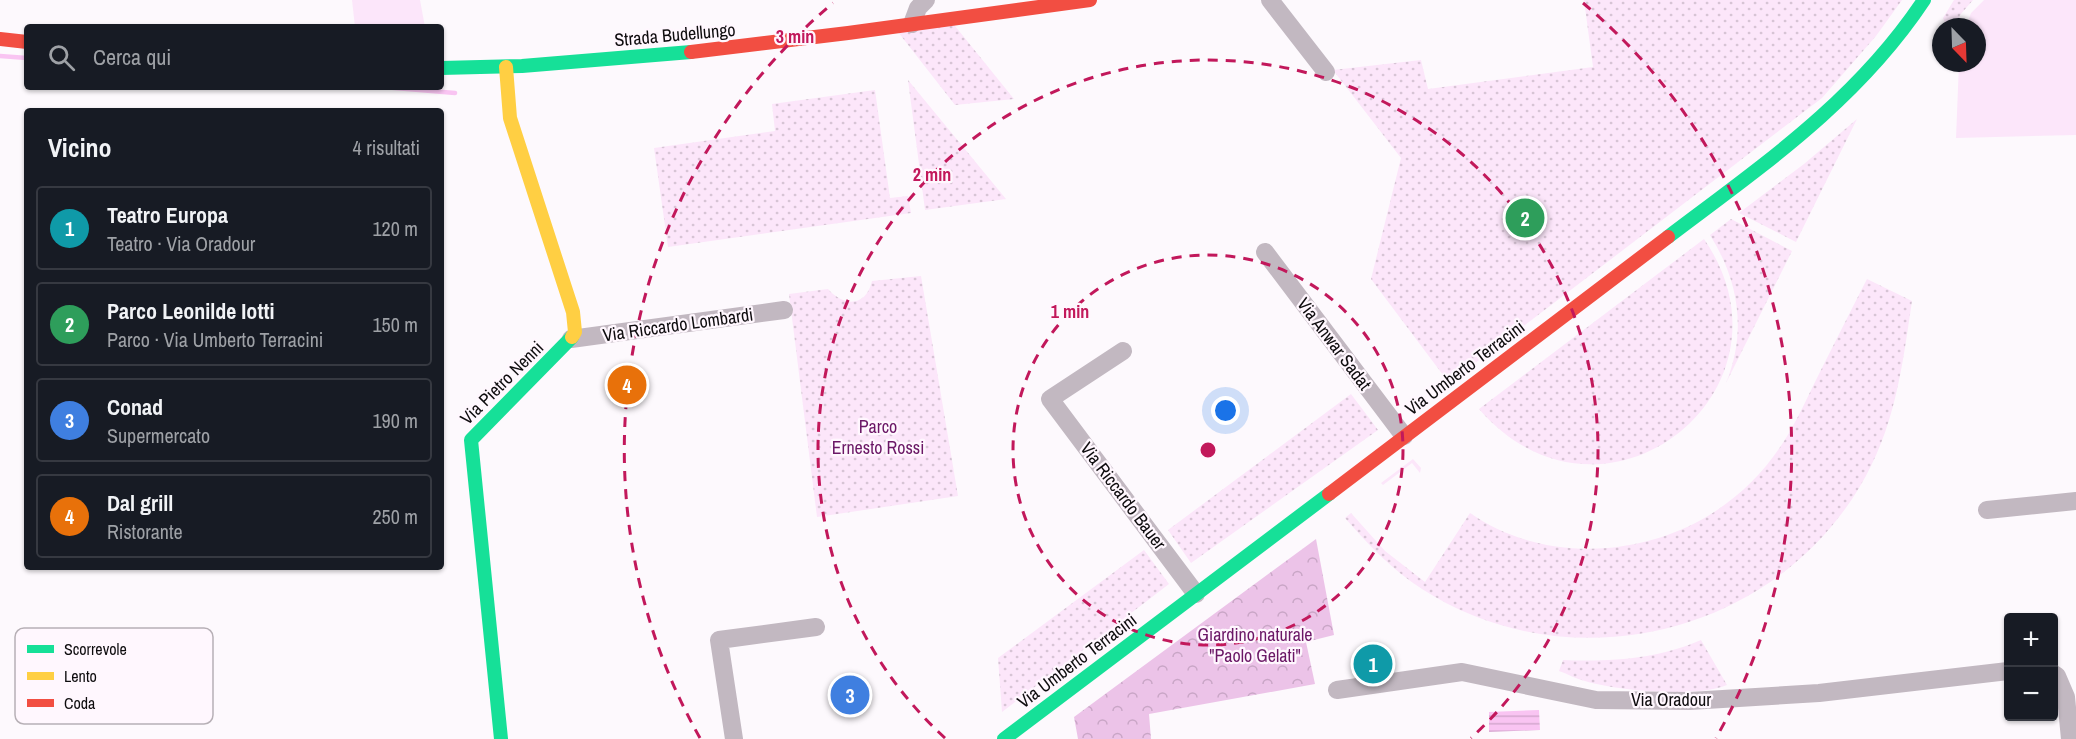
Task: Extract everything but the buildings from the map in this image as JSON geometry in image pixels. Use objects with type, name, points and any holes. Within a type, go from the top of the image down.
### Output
[{"type":"street","points":[[912,24],[918,8],[926,0]]},
{"type":"street","points":[[939,0],[949,19]]},
{"type":"street","name":"Strada Budellungo","points":[[444,68],[506,67],[719,50],[949,19],[972,8],[1090,0]]},
{"type":"street","points":[[1269,0],[1326,72]]},
{"type":"street","name":"Via Umberto Terracini","points":[[1004,739],[1805,132],[1871,70],[1924,0]]},
{"type":"street","points":[[0,39],[24,42]]},
{"type":"street","name":"Via Pietro Nenni","points":[[501,739],[471,440],[571,339],[575,332],[575,319],[510,118],[506,67]]},
{"type":"street","name":"Via Anwar Sadat","points":[[1265,252],[1404,436]]},
{"type":"street","name":"Via Riccardo Lombardi","points":[[571,339],[784,310]]},
{"type":"street","name":"Via Riccardo Bauer","points":[[1123,351],[1050,399],[1196,594]]},
{"type":"street","points":[[1988,510],[2076,501]]},
{"type":"street","points":[[735,739],[719,640],[816,627]]},
{"type":"street","name":"Via Oradour","points":[[1337,690],[1462,672],[1596,700],[1690,701],[1819,693],[2004,671]]},
{"type":"street","points":[[2058,678],[2066,697],[2070,739]]},
{"type":"green space","points":[[352,0],[420,0],[424,24],[355,24]]},
{"type":"green space","points":[[1584,0],[1902,0],[1876,36],[1822,98],[1449,383],[1371,279],[1401,158],[1333,70],[1421,60],[1428,89],[1593,67]]},
{"type":"green space","points":[[1954,0],[1973,0],[1959,18],[1943,18]]},
{"type":"green space","points":[[1984,0],[2076,0],[2076,135],[1956,138],[1959,72],[1986,72],[1986,18],[1969,18]]},
{"type":"green space","points":[[951,21],[1014,99],[955,105],[898,32]]},
{"type":"green space","points":[[908,80],[1006,199],[925,210]]},
{"type":"green space","points":[[875,90],[890,198],[908,196],[911,213],[668,247],[654,148],[775,131],[772,104]]},
{"type":"green space","points":[[1857,119],[1796,242],[1739,213],[1804,164]]},
{"type":"green space","points":[[1731,219],[1792,251],[1726,383],[1733,364],[1736,345],[1737,307],[1728,270],[1710,235]]},
{"type":"green space","points":[[1704,239],[1729,296],[1730,349],[1711,397],[1677,434],[1632,458],[1581,464],[1529,449],[1479,409]]},
{"type":"green space","name":"Parco Ernesto Rossi","points":[[921,276],[958,496],[817,517],[789,294],[828,289],[841,299],[854,301],[865,296],[872,281]]},
{"type":"green space","points":[[1867,279],[1912,301],[1895,398],[1889,421],[1871,466],[1859,488],[1820,539],[1773,580],[1720,610],[1661,630],[1601,638],[1539,634],[1479,618],[1422,589],[1391,565],[1345,518],[1351,513],[1385,551],[1425,582],[1470,513],[1485,523],[1519,537],[1572,548],[1608,548],[1636,544],[1689,526],[1713,513],[1735,497],[1773,457],[1796,420]]},
{"type":"green space","points":[[1351,394],[1378,430],[1191,563],[1168,530]]},
{"type":"green space","points":[[1413,459],[1421,468],[1420,473],[1412,463],[1383,485],[1381,483]]},
{"type":"green space","name":"Giardino naturale \"Paolo Gelati\"","points":[[1316,539],[1334,635],[1306,642],[1315,684],[1149,714],[1151,739],[1078,739],[1074,717]]},
{"type":"green space","points":[[1144,550],[1169,584],[1002,712],[998,658]]},
{"type":"green space","points":[[1701,640],[1727,685],[1696,691],[1657,692],[1599,685],[1559,671],[1563,660],[1634,658],[1668,651]]},
{"type":"shaded area","points":[[1539,710],[1540,730],[1489,732],[1489,712]]},
{"type":"waterway","points":[[0,56],[24,58]]},
{"type":"waterway","points":[[419,90],[455,93]]},
{"type":"traffic: fast","points":[[1668,237],[1773,157],[1839,100],[1898,36],[1924,0]]},
{"type":"traffic: fast","points":[[444,68],[522,66],[691,52]]},
{"type":"traffic: fast","points":[[501,739],[471,440],[572,337]]},
{"type":"traffic: fast","points":[[1004,739],[1329,494]]},
{"type":"traffic: slow","points":[[506,67],[510,118],[573,312],[575,332],[572,337]]},
{"type":"traffic: jam","points":[[691,52],[1090,0]]},
{"type":"traffic: jam","points":[[0,39],[24,42]]},
{"type":"traffic: jam","points":[[1329,494],[1668,237]]},
{"type":"place","name":"Parco Leonilde Iotti","points":[[1525,218]]},
{"type":"place","name":"Dal grill","points":[[627,385]]},
{"type":"place","name":"Teatro Europa","points":[[1373,664]]},
{"type":"place","name":"Conad","points":[[850,695]]}]
